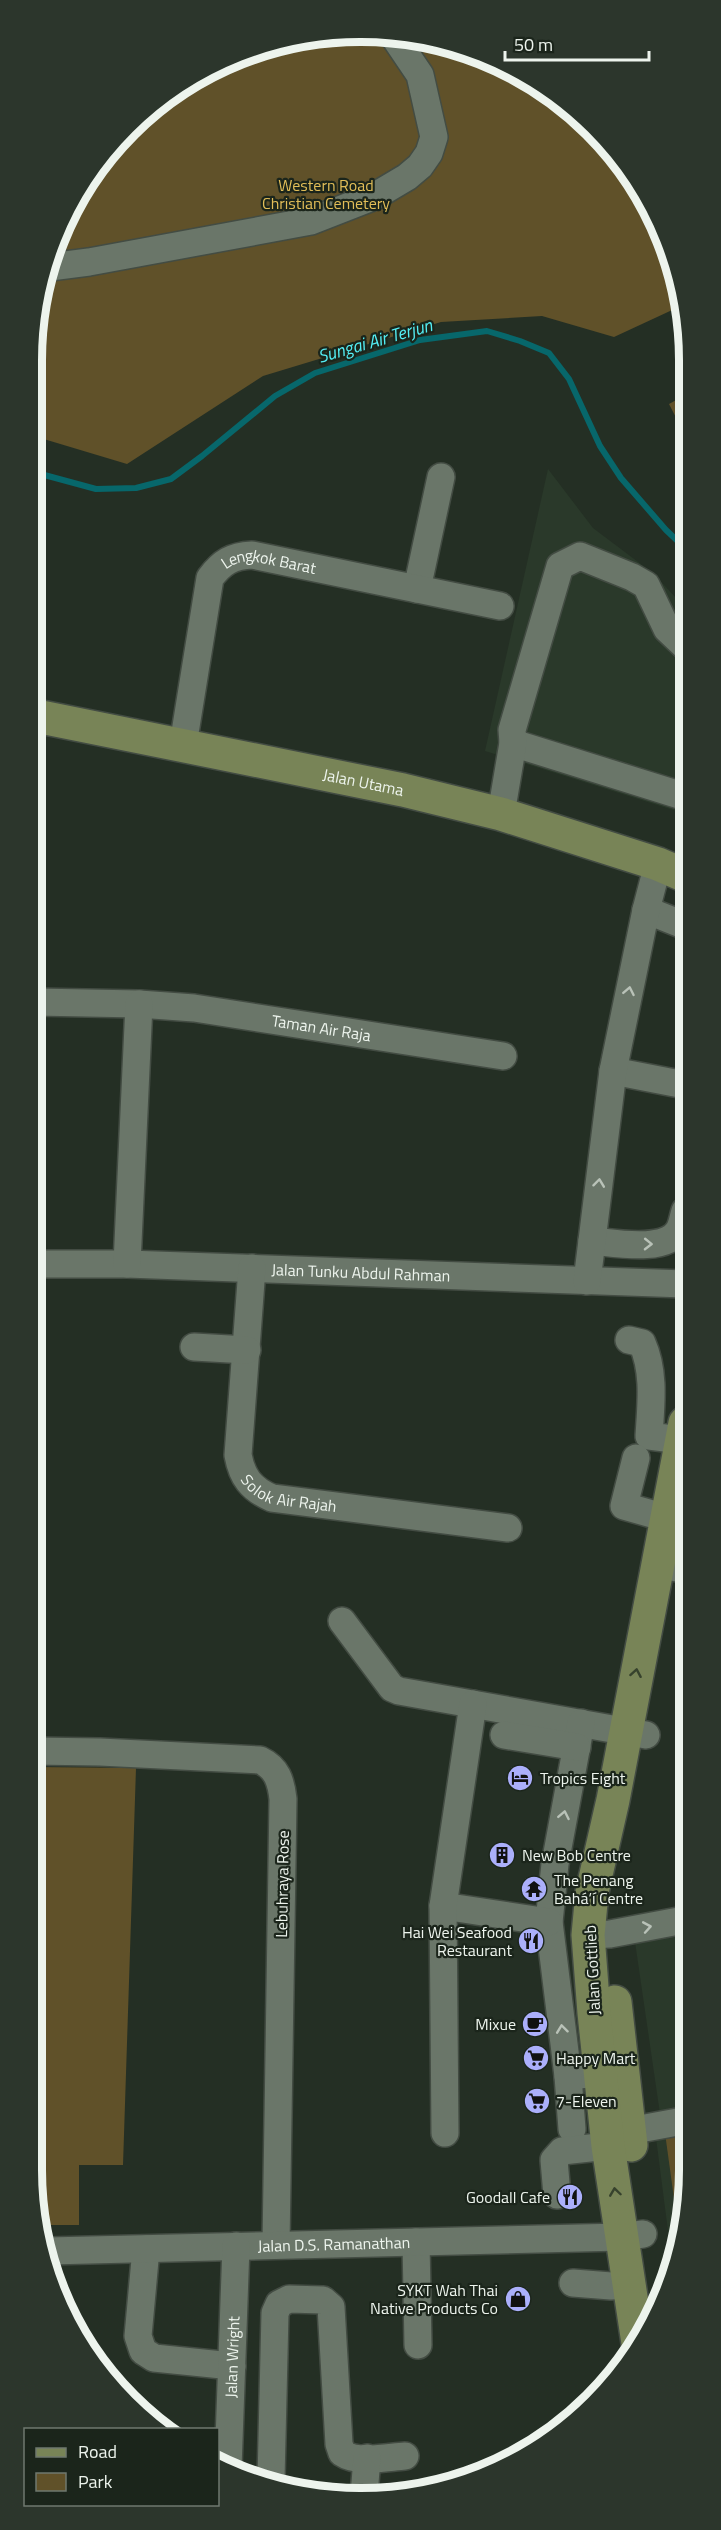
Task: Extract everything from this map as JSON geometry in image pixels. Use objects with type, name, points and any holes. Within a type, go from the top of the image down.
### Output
[{"type":"main road","name":"Jalan Utama","points":[[42,717],[403,790],[501,814],[672,870]]},
{"type":"main road","name":"Jalan Gottlieb","points":[[650,2302],[632,2236],[618,2138],[599,1934],[592,1892],[613,1800],[636,1732],[674,1552],[679,1485]]},
{"type":"main road","name":"Jalan Gottlieb","points":[[599,1934],[583,2075],[618,2138]]},
{"type":"main road","name":"Jalan Gottlieb","points":[[632,2236],[631,2285],[636,2329]]},
{"type":"street","points":[[57,266],[311,221],[375,196],[407,177],[420,166],[429,153],[434,137],[420,75],[400,45]]},
{"type":"street","points":[[417,589],[441,477]]},
{"type":"street","name":"Lengkok Barat","points":[[183,744],[210,578],[221,563],[238,556],[252,555],[500,606]]},
{"type":"street","points":[[501,814],[513,744],[512,730],[560,566],[580,556],[646,585],[668,629],[679,640]]},
{"type":"street","points":[[513,744],[679,795]]},
{"type":"street","points":[[586,1281],[613,1071],[646,910],[672,870]]},
{"type":"street","points":[[646,910],[679,923]]},
{"type":"street","name":"Taman Air Raja","points":[[42,1002],[140,1004],[194,1008],[503,1056]]},
{"type":"street","points":[[127,1264],[140,1004]]},
{"type":"street","points":[[613,1071],[679,1084]]},
{"type":"street","points":[[592,1241],[657,1245],[670,1240],[679,1230]]},
{"type":"street","name":"Jalan Tunku Abdul Rahman","points":[[42,1264],[127,1264],[679,1284]]},
{"type":"street","name":"Solok Air Rajah","points":[[252,1268],[238,1455],[241,1472],[249,1484],[260,1493],[272,1498],[508,1528]]},
{"type":"street","points":[[628,1340],[642,1343],[650,1360],[649,1436],[679,1432]]},
{"type":"street","points":[[194,1347],[247,1350]]},
{"type":"street","points":[[636,1458],[624,1506],[674,1552]]},
{"type":"street","points":[[342,1622],[392,1688],[473,1704],[579,1735]]},
{"type":"street","points":[[446,2133],[443,1906],[473,1704]]},
{"type":"street","points":[[504,1735],[636,1732]]},
{"type":"street","points":[[572,2129],[583,2075],[549,1922],[555,1864],[579,1735]]},
{"type":"street","name":"Lebuhraya Rose","points":[[42,1751],[260,1760],[270,1765],[276,1772],[281,1784],[283,1799],[276,2246]]},
{"type":"street","points":[[443,1906],[549,1922]]},
{"type":"street","points":[[599,1934],[679,1921]]},
{"type":"street","points":[[557,2195],[554,2160],[562,2151],[679,2122]]},
{"type":"street","name":"Jalan D.S. Ramanathan","points":[[53,2251],[632,2236]]},
{"type":"street","points":[[416,2242],[418,2345]]},
{"type":"street","name":"Jalan Wright","points":[[228,2459],[236,2246]]},
{"type":"street","points":[[146,2249],[138,2336],[143,2351],[154,2358],[232,2366]]},
{"type":"street","points":[[573,2283],[631,2285]]},
{"type":"street","points":[[271,2475],[275,2313],[279,2304],[289,2299],[323,2300],[331,2307],[339,2449],[347,2456],[367,2458],[405,2456]]},
{"type":"street","points":[[365,2488],[367,2458]]},
{"type":"shaded area","points":[[548,469],[593,528],[654,574],[679,601],[679,812],[485,751]]},
{"type":"shaded area","points":[[679,1929],[679,2170],[676,2211],[670,2245],[656,2138],[662,2133],[659,2107],[634,1935]]},
{"type":"green space","name":"Western Road Christian Cemetery","points":[[360,42],[423,48],[482,66],[537,96],[586,135],[625,184],[655,239],[668,278],[675,309],[614,337],[542,316],[441,322],[263,376],[127,464],[42,438],[43,340],[53,278],[66,239],[85,201],[121,150],[150,121],[167,108],[201,85],[239,66],[298,48]]},
{"type":"green space","points":[[679,398],[679,423],[669,404]]},
{"type":"green space","points":[[42,1767],[136,1768],[123,2165],[79,2165],[79,2225],[47,2225],[43,2190]]},
{"type":"green space","points":[[679,2131],[676,2212],[665,2133]]},
{"type":"waterway","name":"Sungai Air Terjun","points":[[42,474],[96,489],[136,488],[171,479],[275,396],[315,373],[420,340],[487,331],[549,353],[569,379],[600,446],[621,478],[679,542]]},
{"type":"place","name":"Tropics Eight","points":[[520,1778]]},
{"type":"place","name":"New Bob Centre","points":[[502,1855]]},
{"type":"place","name":"The Penang Bahá’í Centre","points":[[534,1889]]},
{"type":"place","name":"Hai Wei Seafood Restaurant","points":[[531,1941]]},
{"type":"place","name":"Mixue","points":[[535,2024]]},
{"type":"place","name":"Happy Mart","points":[[536,2058]]},
{"type":"place","name":"7-Eleven","points":[[537,2101]]},
{"type":"place","name":"Goodall Cafe","points":[[570,2197]]},
{"type":"place","name":"SYKT Wah Thai Native Products Co","points":[[518,2299]]}]
